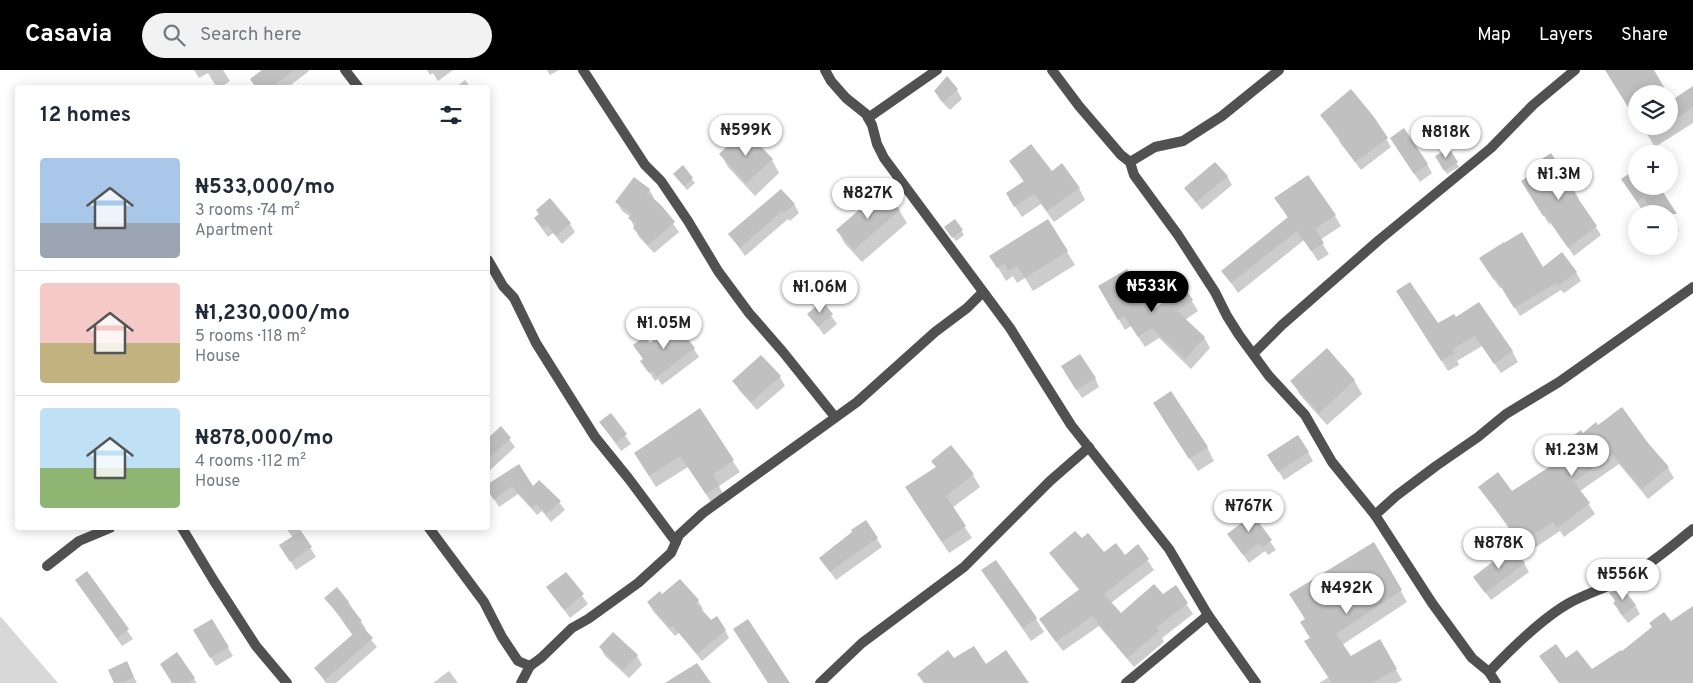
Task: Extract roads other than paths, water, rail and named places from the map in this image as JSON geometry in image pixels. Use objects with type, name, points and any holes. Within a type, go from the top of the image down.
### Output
[{"type":"street","points":[[346,70],[357,85]]},
{"type":"street","points":[[583,70],[645,165],[662,181],[723,278],[749,313],[835,417]]},
{"type":"street","points":[[825,70],[831,81],[846,98],[866,114],[872,125],[876,144],[884,158],[1010,328],[1071,425],[1169,549],[1208,615],[1256,683]]},
{"type":"street","points":[[868,118],[938,70]]},
{"type":"street","points":[[1052,70],[1079,106],[1121,155],[1130,162],[1134,175],[1178,235],[1216,292],[1227,316],[1269,376],[1305,415],[1332,462],[1375,515],[1432,604],[1472,658],[1489,672],[1496,683]]},
{"type":"street","points":[[1130,162],[1155,147],[1183,141],[1222,116],[1279,70]]},
{"type":"street","points":[[1254,353],[1282,325],[1379,240],[1491,148],[1533,105],[1575,70]]},
{"type":"street","points":[[490,263],[503,286],[514,298],[536,343],[595,437],[676,542]]},
{"type":"street","points":[[1375,515],[1396,496],[1478,437],[1506,414],[1559,382],[1693,287]]},
{"type":"street","points":[[521,683],[530,666],[572,628],[588,619],[638,583],[671,553],[679,535],[703,513],[856,402],[935,332],[967,308],[983,292]]},
{"type":"street","points":[[820,683],[862,643],[964,567],[1050,481],[1089,447]]},
{"type":"street","points":[[1489,672],[1548,617],[1570,603],[1633,574],[1693,529]]},
{"type":"street","points":[[47,566],[79,540],[105,530]]},
{"type":"street","points":[[183,530],[256,646],[287,683]]},
{"type":"street","points":[[430,530],[484,602],[502,637],[518,661],[530,666]]},
{"type":"street","points":[[1126,683],[1208,615]]}]
